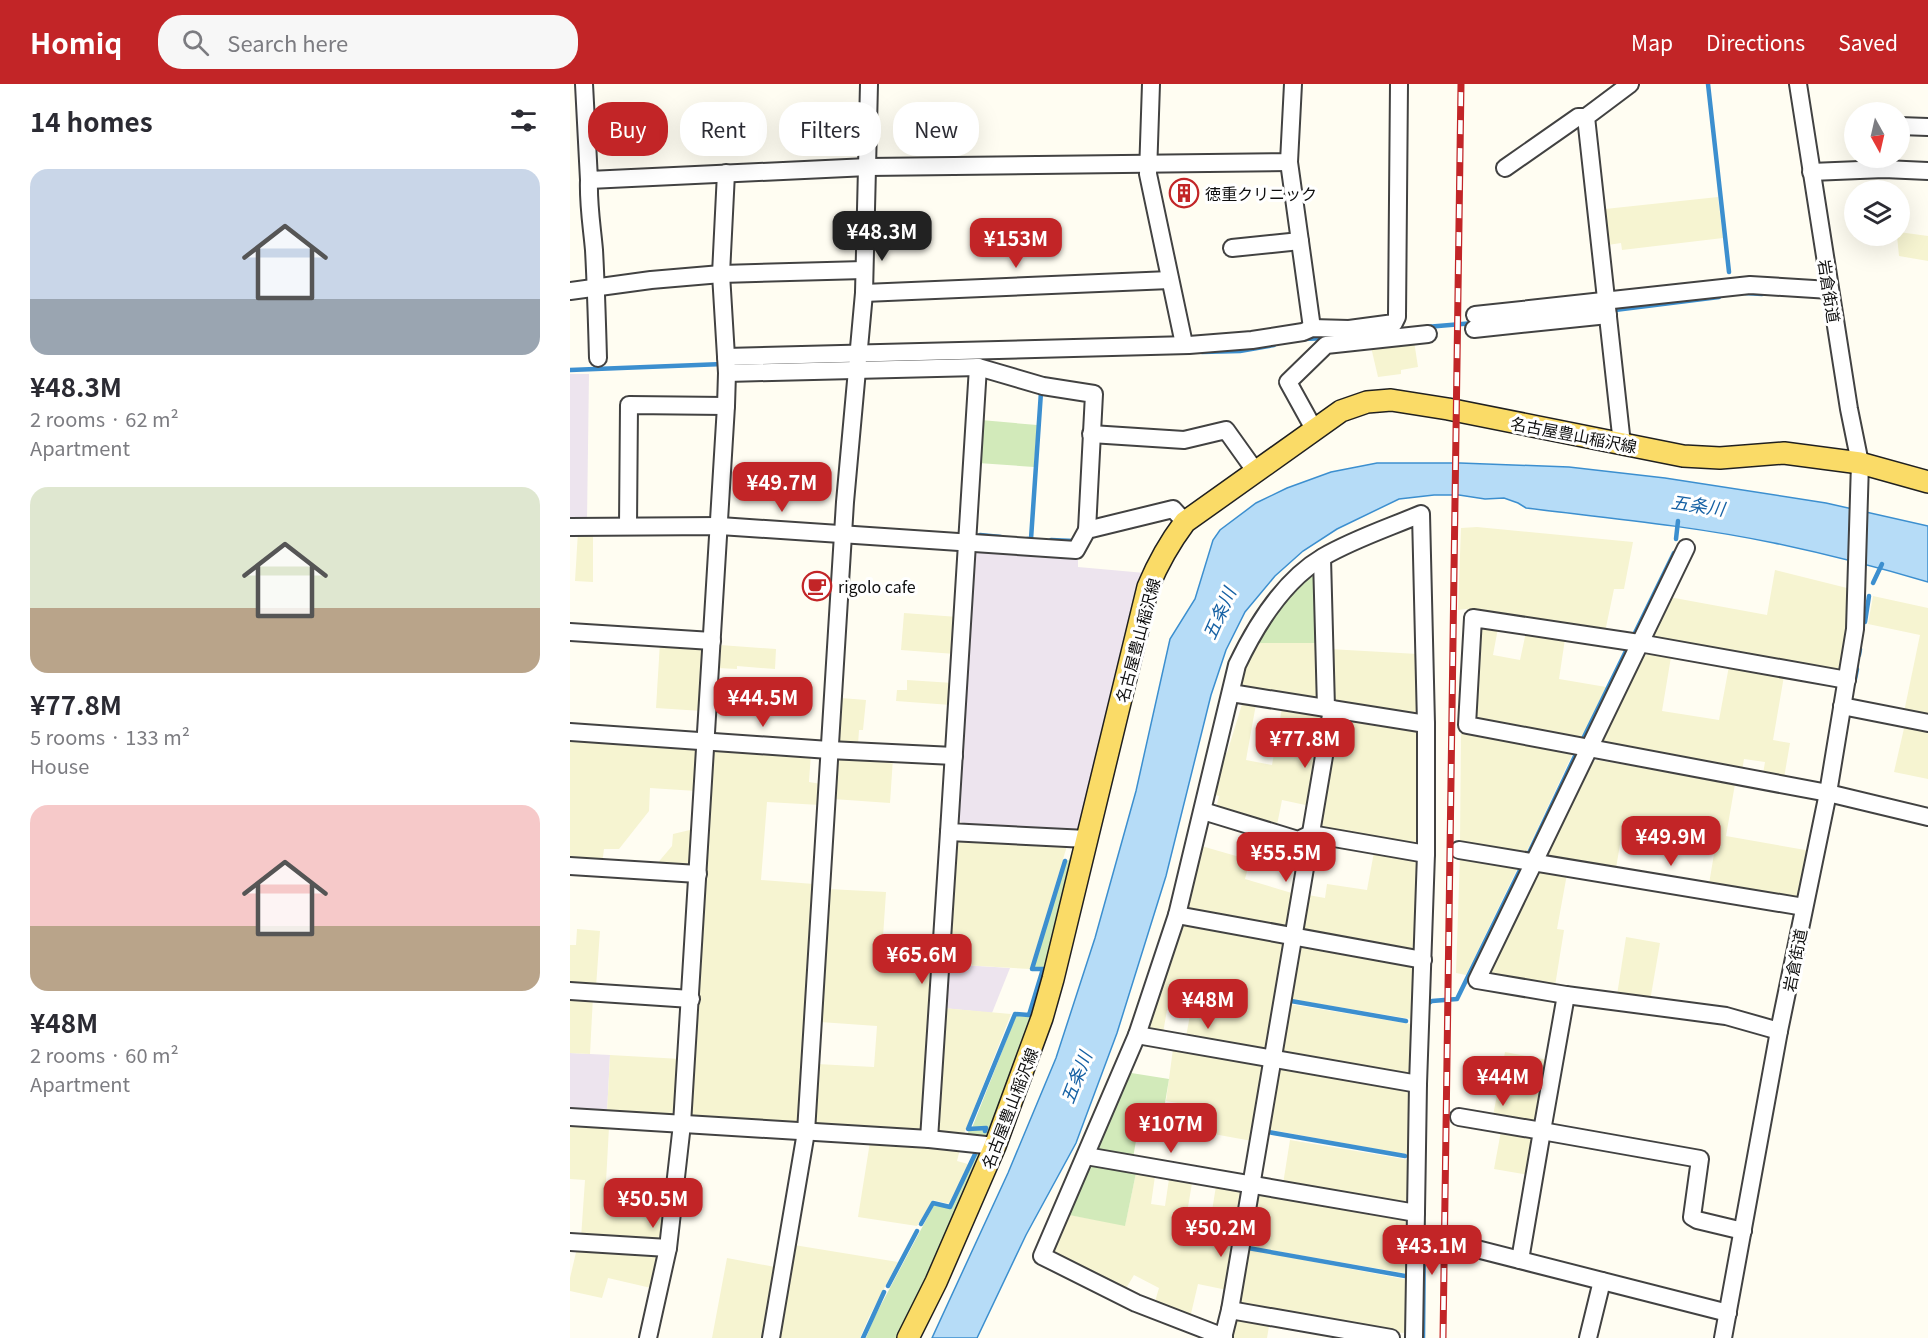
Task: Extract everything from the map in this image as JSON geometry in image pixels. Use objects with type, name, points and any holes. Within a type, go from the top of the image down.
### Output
[{"type":"main road","name":"名古屋豊山稲沢線","points":[[908,1338],[936,1282],[995,1146],[1042,1018],[1148,587],[1171,541],[1185,522],[1341,411],[1367,402],[1391,400],[1448,409],[1683,456],[1720,458],[1784,453],[1860,463],[1928,482]]},
{"type":"street","points":[[584,84],[578,129],[589,180],[598,358]]},
{"type":"street","points":[[771,1338],[806,1132],[843,534],[856,363],[864,293],[869,84]]},
{"type":"street","points":[[1151,84],[1148,174],[1184,344]]},
{"type":"street","points":[[1293,84],[1289,162],[1312,328]]},
{"type":"street","points":[[727,365],[856,363],[1252,340],[1303,332],[1312,328],[1349,329],[1394,323],[1397,317],[1399,84]]},
{"type":"street","points":[[1505,168],[1578,117],[1586,117],[1630,84]]},
{"type":"street","name":"岩倉街道","points":[[1723,1338],[1779,1031],[1828,793],[1855,629],[1860,463],[1798,84]]},
{"type":"street","points":[[1586,117],[1622,444]]},
{"type":"street","points":[[1910,126],[1928,127]]},
{"type":"street","points":[[589,180],[868,167],[1289,162]]},
{"type":"street","points":[[1811,172],[1884,169],[1928,171]]},
{"type":"street","points":[[648,1338],[668,1248],[682,1125],[691,999],[726,406],[727,365],[722,274],[726,173]]},
{"type":"street","points":[[1232,249],[1300,241]]},
{"type":"street","points":[[570,291],[651,280],[722,274],[864,270]]},
{"type":"street","points":[[864,293],[1170,280]]},
{"type":"street","points":[[1474,322],[1607,308],[1750,285],[1830,290]]},
{"type":"street","points":[[1314,429],[1288,382],[1326,345],[1428,334]]},
{"type":"street","points":[[570,527],[720,526],[1076,550],[1087,530],[1094,394],[1043,386],[978,367],[856,363]]},
{"type":"street","points":[[929,1139],[978,367]]},
{"type":"street","points":[[628,526],[629,405],[726,406]]},
{"type":"street","points":[[1092,434],[1184,440],[1226,430],[1256,472]]},
{"type":"street","points":[[1087,530],[1173,509],[1185,522]]},
{"type":"street","points":[[1322,558],[1329,709],[1294,937],[1230,1310],[1223,1338],[1136,1303],[1042,1256],[1137,1035],[1177,915],[1237,665],[1258,623],[1293,582],[1322,558],[1377,531],[1421,514],[1426,724],[1426,854],[1418,1084],[1414,1338]]},
{"type":"street","points":[[1686,548],[1477,980],[1566,995],[1726,1016],[1779,1031]]},
{"type":"street","points":[[1847,680],[1640,643],[1473,618],[1467,725],[1828,793],[1928,817]]},
{"type":"street","points":[[570,632],[712,641]]},
{"type":"street","points":[[1231,693],[1426,724]]},
{"type":"street","points":[[1842,706],[1928,723]]},
{"type":"street","points":[[570,732],[829,750],[954,756]]},
{"type":"street","points":[[1203,811],[1298,840],[1311,834],[1426,854]]},
{"type":"street","points":[[949,832],[1087,839]]},
{"type":"street","points":[[1459,850],[1804,907]]},
{"type":"street","points":[[570,866],[698,874]]},
{"type":"street","points":[[1177,915],[1423,960]]},
{"type":"street","points":[[570,991],[691,999]]},
{"type":"street","points":[[1520,1260],[1566,995]]},
{"type":"street","points":[[1137,1035],[1418,1084]]},
{"type":"street","points":[[570,1117],[929,1139],[995,1146]]},
{"type":"street","points":[[1459,1117],[1700,1159],[1692,1217],[1743,1231]]},
{"type":"street","points":[[1086,1156],[1416,1213]]},
{"type":"street","points":[[570,1242],[668,1248]]},
{"type":"street","points":[[1457,1244],[1728,1314]]},
{"type":"street","points":[[1588,1338],[1602,1281]]},
{"type":"street","points":[[1230,1310],[1391,1338]]},
{"type":"shaded area","points":[[1718,197],[1723,238],[1622,250],[1621,243],[1608,245],[1605,209]]},
{"type":"shaded area","points":[[1910,234],[1928,236],[1928,261],[1899,256],[1898,246],[1910,246]]},
{"type":"shaded area","points":[[1414,341],[1418,367],[1401,370],[1401,374],[1378,377],[1371,347]]},
{"type":"shaded area","points":[[570,374],[589,374],[587,521],[570,521]]},
{"type":"shaded area","points":[[1477,527],[1633,542],[1624,589],[1614,589],[1605,632],[1466,609],[1458,610],[1461,528]]},
{"type":"shaded area","points":[[593,531],[593,582],[575,581],[578,532]]},
{"type":"shaded area","points":[[980,550],[1078,555],[1078,567],[1145,573],[1083,832],[966,827],[958,819],[973,553]]},
{"type":"shaded area","points":[[1775,570],[1847,588],[1848,630],[1843,669],[1838,672],[1655,642],[1651,635],[1669,597],[1767,615]]},
{"type":"shaded area","points":[[1873,596],[1928,608],[1928,717],[1904,712],[1920,635],[1868,624]]},
{"type":"shaded area","points":[[904,613],[958,617],[955,654],[901,650]]},
{"type":"shaded area","points":[[1484,625],[1498,628],[1493,655],[1520,660],[1526,632],[1565,639],[1559,679],[1606,687],[1580,741],[1479,722],[1475,716],[1478,628]]},
{"type":"shaded area","points":[[660,642],[701,645],[706,650],[702,711],[656,708]]},
{"type":"shaded area","points":[[1253,643],[1318,643],[1319,702],[1237,687]]},
{"type":"shaded area","points":[[720,645],[776,649],[775,669],[737,666],[737,669],[718,668]]},
{"type":"shaded area","points":[[1329,649],[1418,654],[1421,714],[1417,717],[1330,704]]},
{"type":"shaded area","points":[[1650,653],[1671,657],[1662,711],[1719,720],[1729,666],[1784,676],[1773,740],[1790,743],[1784,778],[1763,774],[1765,762],[1744,759],[1742,771],[1600,743],[1642,657]]},
{"type":"shaded area","points":[[907,680],[953,683],[951,705],[896,701],[897,690],[907,690]]},
{"type":"shaded area","points":[[841,698],[866,700],[863,730],[859,730],[858,745],[841,744],[837,740]]},
{"type":"shaded area","points":[[1243,701],[1256,704],[1246,760],[1272,765],[1282,708],[1320,715],[1323,722],[1310,806],[1282,800],[1277,825],[1216,808],[1219,796],[1211,794],[1220,752],[1227,753]]},
{"type":"shaded area","points":[[1343,719],[1416,732],[1420,735],[1420,842],[1414,845],[1324,830],[1320,826],[1337,724]]},
{"type":"shaded area","points":[[1905,724],[1928,729],[1928,779],[1894,772]]},
{"type":"shaded area","points":[[1461,731],[1573,753],[1526,853],[1460,842]]},
{"type":"shaded area","points":[[570,738],[695,746],[699,751],[696,791],[650,788],[649,811],[619,849],[604,849],[602,864],[570,862]]},
{"type":"shaded area","points":[[713,750],[811,753],[809,782],[821,784],[820,805],[767,802],[761,880],[814,884],[798,1121],[794,1124],[694,1117],[692,1114]]},
{"type":"shaded area","points":[[836,758],[893,758],[890,803],[833,799]]},
{"type":"shaded area","points":[[1597,760],[1735,784],[1726,836],[1811,851],[1802,897],[1709,884],[1717,836],[1624,821],[1616,868],[1548,857],[1546,852],[1590,763]]},
{"type":"shaded area","points":[[694,829],[691,863],[687,867],[656,865],[672,846],[673,834]]},
{"type":"shaded area","points":[[960,841],[1067,846],[1030,969],[946,964],[955,843]]},
{"type":"shaded area","points":[[1198,845],[1250,860],[1245,879],[1295,894],[1288,927],[1181,911]]},
{"type":"shaded area","points":[[1374,852],[1413,859],[1419,864],[1418,948],[1414,952],[1308,933],[1303,927],[1308,895],[1325,898],[1327,884],[1367,890]]},
{"type":"shaded area","points":[[1460,856],[1519,865],[1466,975],[1456,973]]},
{"type":"shaded area","points":[[1545,871],[1567,874],[1557,929],[1564,930],[1555,986],[1493,975],[1491,970],[1538,874]]},
{"type":"shaded area","points":[[828,889],[886,892],[883,937],[938,940],[926,1128],[921,1132],[841,1127],[840,1125],[817,1124],[813,1120],[817,1064],[874,1067],[877,1026],[820,1022]]},
{"type":"shaded area","points":[[1186,924],[1282,941],[1285,945],[1266,1050],[1186,1037],[1190,1015],[1167,1010],[1163,1033],[1145,1029],[1180,925]]},
{"type":"shaded area","points":[[577,929],[600,931],[596,987],[570,985],[570,945],[576,945]]},
{"type":"shaded area","points":[[1626,937],[1660,943],[1650,1001],[1617,995]]},
{"type":"shaded area","points":[[1304,945],[1411,964],[1416,971],[1416,999],[1411,1001],[1411,1019],[1290,999],[1299,949]]},
{"type":"shaded area","points":[[946,964],[1010,968],[992,1013],[943,1008]]},
{"type":"shaded area","points":[[570,995],[593,996],[590,1054],[570,1053]]},
{"type":"shaded area","points":[[1289,1004],[1411,1024],[1411,1072],[1407,1075],[1284,1055],[1282,1050]]},
{"type":"shaded area","points":[[943,1008],[1011,1014],[964,1134],[936,1130]]},
{"type":"shaded area","points":[[1173,1049],[1260,1063],[1264,1069],[1252,1141],[1208,1133],[1212,1109],[1166,1101]]},
{"type":"shaded area","points":[[1505,1052],[1548,1060],[1537,1120],[1530,1123],[1493,1116]]},
{"type":"shaded area","points":[[570,1053],[610,1055],[607,1113],[570,1112]]},
{"type":"shaded area","points":[[610,1055],[681,1059],[678,1112],[671,1117],[607,1113]]},
{"type":"shaded area","points":[[1282,1067],[1406,1090],[1411,1095],[1410,1155],[1266,1129],[1276,1071]]},
{"type":"shaded area","points":[[570,1125],[609,1127],[606,1182],[668,1187],[662,1239],[657,1243],[581,1238],[585,1180],[570,1179]]},
{"type":"shaded area","points":[[1501,1131],[1531,1136],[1535,1141],[1529,1175],[1494,1169]]},
{"type":"shaded area","points":[[1290,1140],[1410,1160],[1409,1204],[1283,1184]]},
{"type":"shaded area","points":[[870,1142],[960,1149],[957,1161],[968,1164],[950,1204],[933,1200],[917,1226],[858,1217]]},
{"type":"shaded area","points":[[1136,1173],[1155,1176],[1151,1204],[1165,1206],[1169,1179],[1192,1183],[1188,1207],[1212,1211],[1216,1186],[1239,1190],[1241,1193],[1227,1290],[1198,1284],[1190,1318],[1154,1305],[1159,1288],[1134,1275],[1125,1290],[1048,1251],[1064,1214],[1125,1225]]},
{"type":"shaded area","points":[[1259,1194],[1402,1218],[1409,1224],[1409,1274],[1247,1246],[1255,1197]]},
{"type":"shaded area","points":[[794,1245],[898,1262],[860,1338],[779,1338]]},
{"type":"shaded area","points":[[577,1248],[655,1252],[659,1256],[651,1288],[608,1278],[602,1298],[570,1291],[570,1278]]},
{"type":"shaded area","points":[[1246,1249],[1409,1280],[1408,1332],[1243,1305],[1238,1299]]},
{"type":"shaded area","points":[[727,1258],[775,1267],[763,1338],[712,1338]]},
{"type":"shaded area","points":[[1238,1320],[1269,1326],[1267,1338],[1229,1338],[1232,1323]]},
{"type":"green space","points":[[981,420],[1037,425],[1034,467],[978,463]]},
{"type":"green space","points":[[1316,568],[1318,643],[1253,643],[1262,625]]},
{"type":"green space","points":[[1072,851],[1076,857],[1047,979],[992,1134],[967,1135],[969,1130],[985,1130],[986,1132],[987,1128],[972,1128],[1016,1016],[1030,1017],[1044,968],[1034,967],[1066,861],[1069,860]]},
{"type":"green space","points":[[1125,1072],[1169,1079],[1159,1139],[1137,1135],[1133,1158],[1093,1151]]},
{"type":"green space","points":[[979,1149],[984,1155],[899,1338],[866,1338],[874,1318],[934,1205],[951,1208]]},
{"type":"green space","points":[[1086,1165],[1136,1173],[1125,1226],[1064,1214]]},
{"type":"water","name":"五条川","points":[[1377,463],[1569,467],[1665,478],[1826,503],[1928,526],[1928,582],[1832,556],[1743,537],[1526,508],[1504,498],[1485,499],[1459,495],[1399,499],[1337,529],[1303,551],[1275,576],[1245,612],[1226,650],[1211,695],[1166,876],[1117,1033],[1076,1143],[1026,1235],[977,1338],[932,1338],[1008,1173],[1056,1058],[1095,938],[1136,791],[1170,639],[1195,599],[1213,540],[1220,530],[1256,503],[1287,488],[1331,472]]},
{"type":"waterway","points":[[1708,84],[1729,272]]},
{"type":"waterway","points":[[1745,293],[1762,294]]},
{"type":"waterway","points":[[1615,310],[1719,297]]},
{"type":"waterway","points":[[1426,327],[1474,323]]},
{"type":"waterway","points":[[1303,339],[1328,338]]},
{"type":"waterway","points":[[1202,352],[1240,351],[1274,345]]},
{"type":"waterway","points":[[570,370],[723,364]]},
{"type":"waterway","points":[[1027,539],[1031,539],[1041,392]]},
{"type":"waterway","name":"五条川","points":[[1676,539],[1678,521]]},
{"type":"waterway","points":[[980,535],[1001,537]]},
{"type":"waterway","points":[[1051,540],[1074,541]]},
{"type":"waterway","points":[[1634,635],[1674,553]]},
{"type":"waterway","points":[[1873,583],[1882,564]]},
{"type":"waterway","points":[[1865,622],[1869,596]]},
{"type":"waterway","points":[[1859,655],[1860,649]]},
{"type":"waterway","points":[[1582,741],[1626,651]]},
{"type":"waterway","points":[[1855,679],[1857,669]]},
{"type":"waterway","points":[[1529,853],[1576,754]]},
{"type":"waterway","points":[[985,1131],[986,1128],[968,1129],[1015,1014],[1029,1015],[1043,969],[1032,969],[1065,861]]},
{"type":"waterway","points":[[1426,1005],[1432,1001],[1457,999],[1521,868]]},
{"type":"waterway","points":[[1291,1001],[1406,1021]]},
{"type":"waterway","points":[[1268,1132],[1405,1156]]},
{"type":"waterway","points":[[921,1224],[933,1203],[950,1207],[976,1152],[975,1148]]},
{"type":"waterway","points":[[888,1286],[917,1231]]},
{"type":"waterway","points":[[1423,1338],[1424,1233]]},
{"type":"waterway","points":[[1248,1248],[1405,1276]]},
{"type":"waterway","points":[[863,1338],[884,1292]]},
{"type":"railway","points":[[1443,1338],[1461,84]]},
{"type":"place","name":"徳重クリニック","points":[[1184,193]]},
{"type":"place","name":"rigolo cafe","points":[[817,586]]}]
